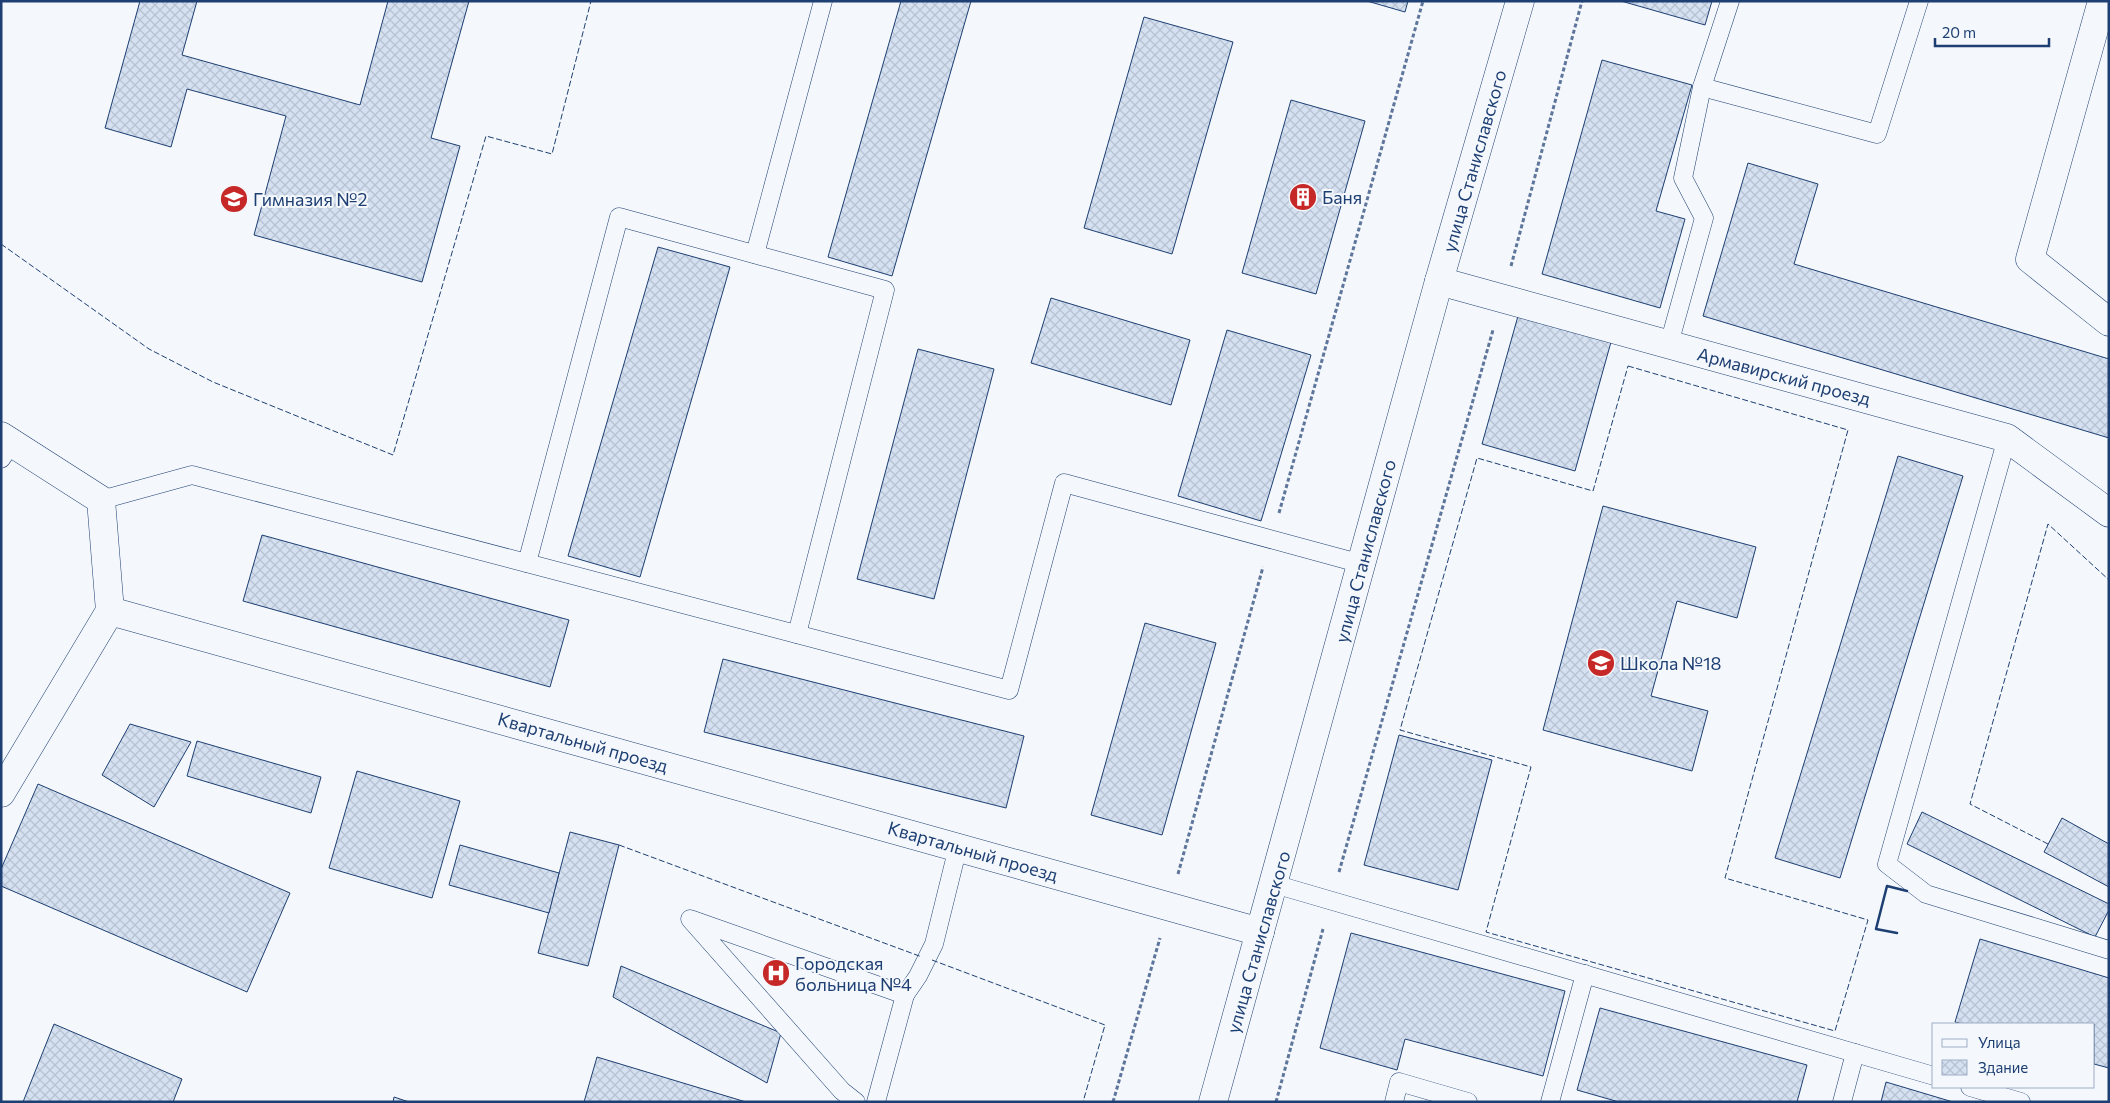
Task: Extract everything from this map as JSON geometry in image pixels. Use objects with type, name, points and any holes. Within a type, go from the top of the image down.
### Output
[{"type":"street","name":"улица Станиславского","points":[[1214,1102],[1439,281],[1520,1]]},
{"type":"street","points":[[2102,1],[2030,259],[2109,322]]},
{"type":"street","name":"Армавирский проезд","points":[[1439,281],[2007,438],[2109,513]]},
{"type":"street","points":[[1,793],[110,611],[101,500],[5,446]]},
{"type":"street","name":"Квартальный проезд","points":[[110,611],[1260,932]]},
{"type":"lane","points":[[755,254],[823,1]]},
{"type":"lane","points":[[1669,344],[1704,218],[1683,178],[1702,87],[1730,1]]},
{"type":"lane","points":[[1702,87],[1876,134],[1919,1]]},
{"type":"lane","points":[[526,564],[619,217],[885,290],[797,634]]},
{"type":"lane","points":[[2007,438],[1887,864],[1926,894],[2109,950]]},
{"type":"lane","points":[[101,500],[192,475],[1009,690],[1064,483],[1362,564]]},
{"type":"lane","points":[[876,1102],[905,995],[918,976],[934,944],[958,847]]},
{"type":"lane","points":[[1274,884],[1331,899],[1932,1075]]},
{"type":"lane","points":[[856,1102],[836,1094],[690,918],[905,995]]},
{"type":"lane","points":[[1550,1102],[1585,974]]},
{"type":"lane","points":[[1842,1102],[1855,1053]]},
{"type":"lane","points":[[1394,1102],[1399,1082],[1468,1102]]},
{"type":"lane","points":[[1973,1088],[2022,1102]]},
{"type":"path","points":[[1276,1102],[1331,899],[1502,298],[1582,1]]},
{"type":"building","points":[[140,1],[197,1],[182,55],[360,105],[388,1],[469,1],[431,138],[460,146],[422,282],[254,235],[286,116],[187,89],[171,147],[105,128]]},
{"type":"building","points":[[901,1],[971,1],[892,276],[828,257]]},
{"type":"building","points":[[1367,1],[1408,1],[1405,12]]},
{"type":"building","points":[[1621,1],[1712,1],[1705,25]]},
{"type":"building","points":[[1144,17],[1233,42],[1172,254],[1084,228]]},
{"type":"building","points":[[1602,60],[1692,85],[1656,211],[1685,219],[1660,308],[1542,274]]},
{"type":"building","name":"Баня","points":[[1291,100],[1365,121],[1316,294],[1242,273]]},
{"type":"building","points":[[1748,163],[1818,184],[1794,264],[2109,359],[2109,438],[1703,316]]},
{"type":"building","points":[[658,247],[730,267],[640,577],[568,556]]},
{"type":"building","points":[[1051,298],[1190,340],[1171,405],[1031,363]]},
{"type":"building","points":[[1518,316],[1611,342],[1575,471],[1482,444]]},
{"type":"building","points":[[1227,330],[1311,355],[1261,521],[1178,496]]},
{"type":"building","points":[[918,349],[994,369],[934,599],[857,579]]},
{"type":"building","points":[[1898,456],[1963,476],[1840,878],[1775,858]]},
{"type":"building","points":[[1603,506],[1756,547],[1737,618],[1677,601],[1651,696],[1708,711],[1692,771],[1543,730]]},
{"type":"building","points":[[262,535],[569,620],[550,687],[243,601]]},
{"type":"building","points":[[1145,623],[1216,643],[1162,835],[1091,815]]},
{"type":"building","points":[[723,659],[1024,736],[1006,808],[704,732]]},
{"type":"building","points":[[130,724],[191,742],[154,807],[102,775]]},
{"type":"building","points":[[1399,735],[1492,760],[1458,890],[1364,865]]},
{"type":"building","points":[[197,741],[321,777],[311,813],[187,776]]},
{"type":"building","points":[[357,771],[460,801],[432,898],[329,868]]},
{"type":"building","points":[[38,784],[290,893],[247,992],[1,886],[1,869]]},
{"type":"building","points":[[1922,812],[2109,904],[2109,910],[2095,937],[1907,844]]},
{"type":"building","points":[[2062,818],[2109,844],[2109,887],[2044,852]]},
{"type":"building","points":[[570,832],[619,845],[588,966],[538,953]]},
{"type":"building","points":[[460,845],[559,873],[549,913],[449,885]]},
{"type":"building","points":[[1351,933],[1565,991],[1543,1076],[1405,1039],[1397,1070],[1320,1048]]},
{"type":"building","points":[[1980,939],[2109,978],[2109,1068],[2095,1064],[2095,1023],[1955,1022]]},
{"type":"building","points":[[621,966],[781,1033],[767,1083],[613,997]]},
{"type":"building","points":[[1600,1008],[1807,1065],[1797,1102],[1619,1102],[1577,1090]]},
{"type":"building","points":[[54,1024],[182,1079],[173,1102],[23,1102]]},
{"type":"building","points":[[597,1057],[746,1102],[584,1102]]},
{"type":"building","points":[[1886,1082],[1953,1102],[1881,1102]]},
{"type":"building","points":[[394,1097],[409,1102],[393,1102]]},
{"type":"fence","points":[[1,244],[149,349],[213,382],[393,455],[486,136],[552,154],[591,1]]},
{"type":"fence","points":[[1628,366],[1848,430],[1725,878],[1868,920],[1835,1031],[1486,932],[1531,767],[1400,730],[1477,458],[1593,491],[1628,366]]},
{"type":"fence","points":[[2048,844],[1970,804],[2048,524],[2109,580]]},
{"type":"fence","points":[[619,845],[922,957]]},
{"type":"fence","points":[[932,960],[1105,1025],[1083,1102]]},
{"type":"wall","points":[[1897,933],[1876,929],[1887,886],[1907,891]]},
{"type":"place","name":"Баня","points":[[1303,197]]},
{"type":"place","name":"Гимназия №2","points":[[234,199]]},
{"type":"place","name":"Школа №18","points":[[1601,663]]},
{"type":"place","name":"Городская больница №4","points":[[776,973]]}]
